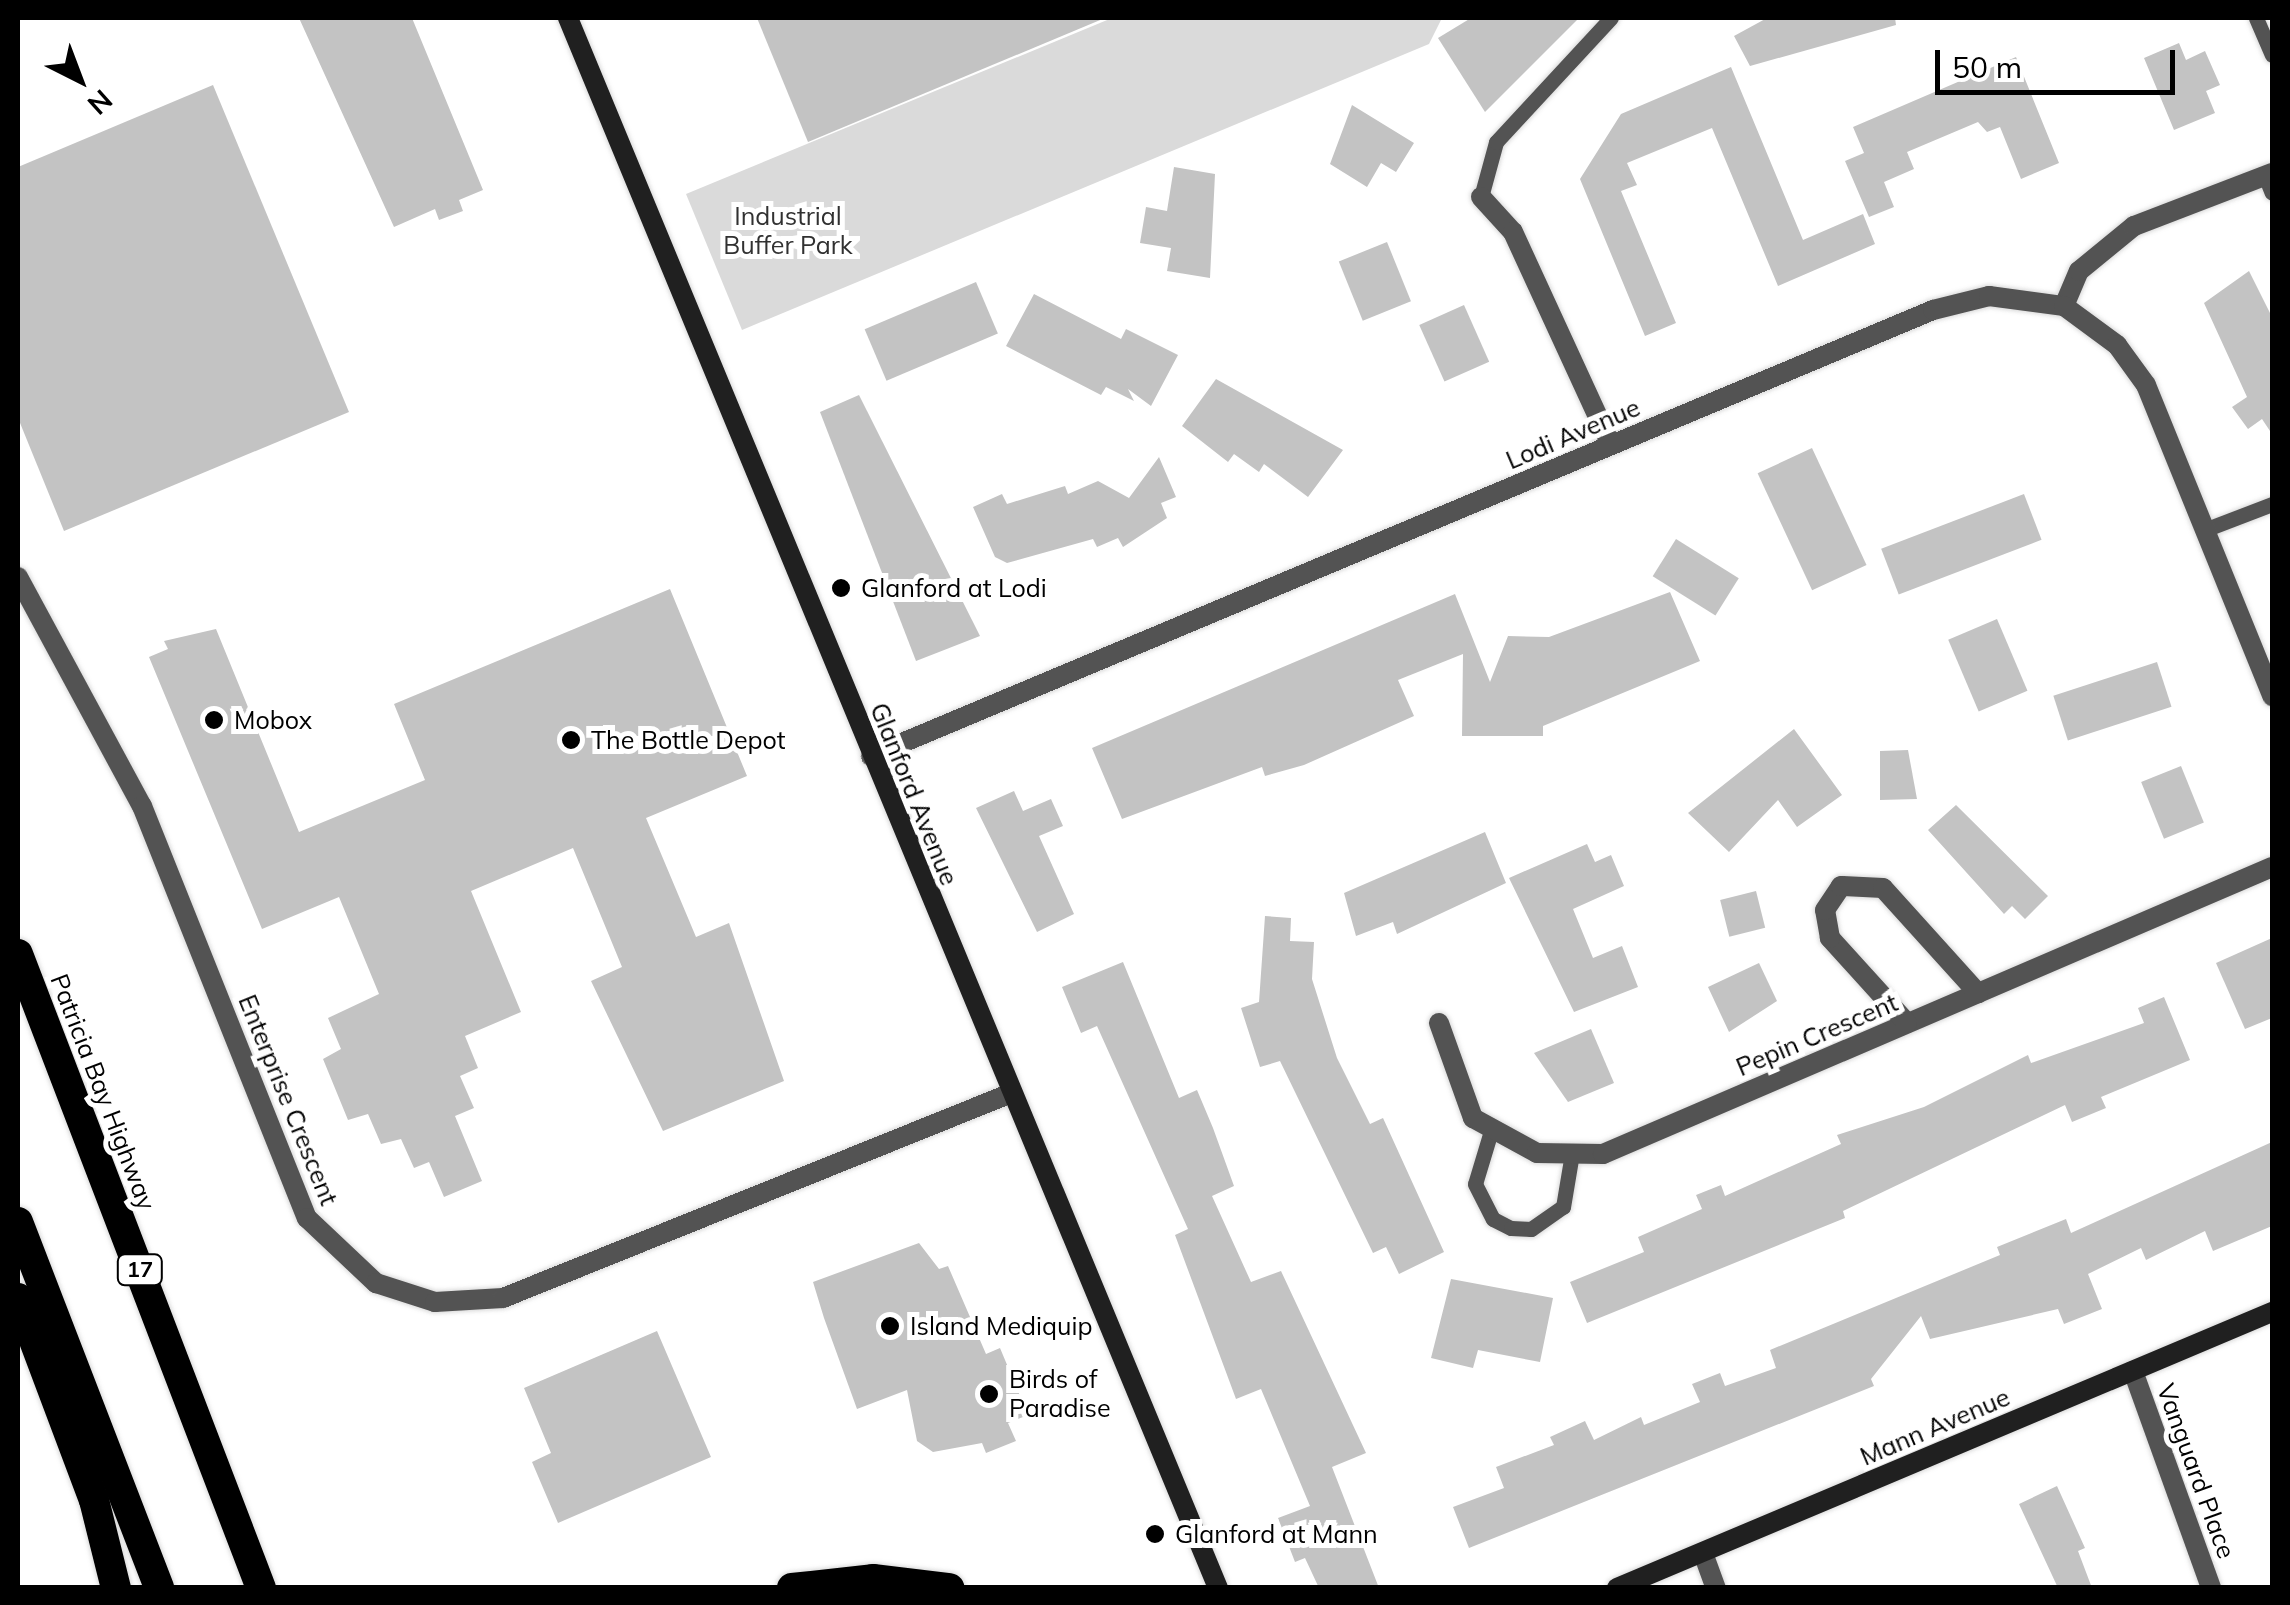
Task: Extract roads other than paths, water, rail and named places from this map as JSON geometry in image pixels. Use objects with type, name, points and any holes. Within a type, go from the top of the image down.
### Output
[{"type":"highway","name":"Patricia Bay Highway","points":[[18,954],[262,1588]]},
{"type":"highway","points":[[18,1222],[159,1588]]},
{"type":"highway","points":[[18,1298],[94,1500],[116,1588]]},
{"type":"highway","points":[[792,1588],[873,1579],[949,1588]]},
{"type":"main road","name":"Glanford Avenue","points":[[568,18],[1009,1094],[1218,1588]]},
{"type":"main road","name":"Mann Avenue","points":[[1617,1588],[2272,1312]]},
{"type":"street","points":[[2270,180],[2104,245],[2064,306],[2117,345],[2146,385],[2272,696]]},
{"type":"street","points":[[1480,197],[1513,232],[1611,444]]},
{"type":"street","name":"Lodi Avenue","points":[[871,756],[1933,310],[1989,296],[2064,306]]},
{"type":"street","name":"Enterprise Crescent","points":[[18,576],[142,806],[307,1218],[376,1283],[435,1302],[504,1298],[1009,1094]]},
{"type":"street","name":"Pepin Crescent","points":[[1571,1159],[1978,993],[2272,866]]},
{"type":"street","points":[[1906,1023],[1830,938],[1824,910],[1842,886],[1883,888],[1978,993]]},
{"type":"street","points":[[1439,1024],[1450,1072],[1473,1118],[1491,1131],[1571,1159]]},
{"type":"street","name":"Vanguard Place","points":[[2133,1371],[2211,1588]]},
{"type":"street","points":[[1703,1552],[1716,1588]]},
{"type":"lane","points":[[1480,197],[1496,142],[1610,18]]},
{"type":"lane","points":[[2256,18],[2272,55]]},
{"type":"lane","points":[[2204,530],[2272,504]]},
{"type":"lane","points":[[1491,1131],[1475,1184],[1493,1219],[1511,1228],[1531,1228],[1563,1206],[1571,1159]]},
{"type":"place","name":"Glanford at Lodi","points":[[841,588]]},
{"type":"place","name":"Mobox","points":[[214,720]]},
{"type":"place","name":"The Bottle Depot","points":[[571,740]]},
{"type":"place","name":"Island Mediquip","points":[[890,1326]]},
{"type":"place","name":"Birds of Paradise","points":[[989,1394]]},
{"type":"place","name":"Glanford at Mann","points":[[1155,1534]]},
{"type":"park label","name":"Industrial Buffer Park","points":[[788,232]]}]
